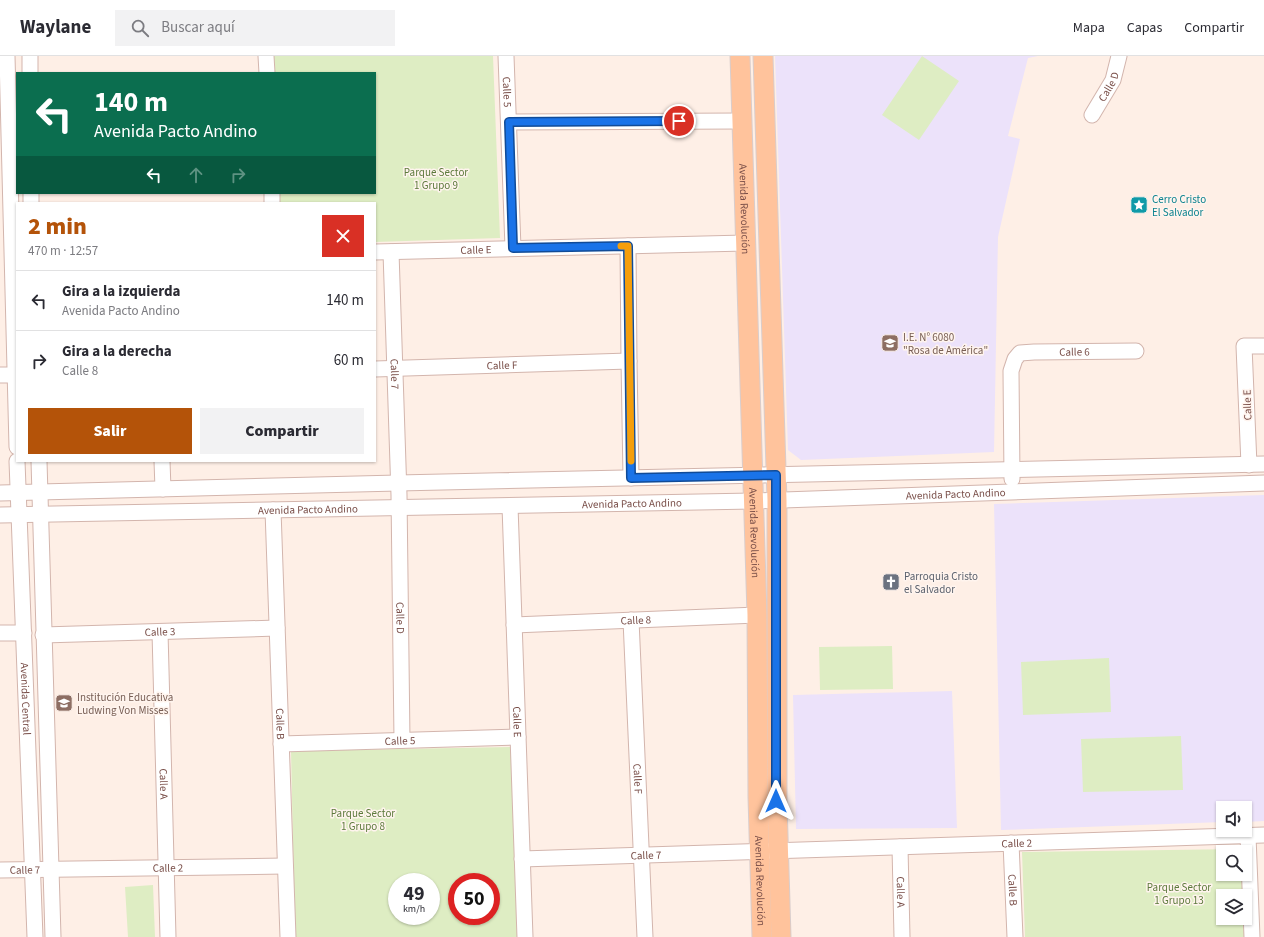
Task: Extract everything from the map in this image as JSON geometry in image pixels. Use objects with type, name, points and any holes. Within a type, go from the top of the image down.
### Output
[{"type":"main road","name":"Avenida Revolución","points":[[740,56],[757,615],[769,851],[781,937]]},
{"type":"main road","name":"Avenida Revolución","points":[[762,937],[769,851],[776,801],[777,500],[763,56]]},
{"type":"street","points":[[6,56],[16,410]]},
{"type":"street","points":[[30,56],[30,72]]},
{"type":"street","points":[[266,56],[267,72]]},
{"type":"street","name":"Calle 5","points":[[506,56],[513,248]]},
{"type":"street","name":"Calle D","points":[[1092,115],[1113,80],[1119,56]]},
{"type":"street","points":[[509,122],[742,121]]},
{"type":"street","name":"Calle E","points":[[376,252],[745,243]]},
{"type":"street","points":[[628,246],[631,478]]},
{"type":"street","name":"Calle 7","points":[[391,252],[399,495]]},
{"type":"street","name":"Calle E","points":[[1249,465],[1244,346],[1264,346]]},
{"type":"street","name":"Calle 6","points":[[1012,470],[1011,371],[1015,359],[1020,353],[1136,352]]},
{"type":"street","name":"Calle F","points":[[376,369],[629,361]]},
{"type":"street","points":[[0,375],[15,375]]},
{"type":"street","name":"Avenida Central","points":[[17,462],[35,937]]},
{"type":"street","name":"Avenida Central","points":[[38,462],[53,937]]},
{"type":"street","points":[[162,462],[163,489]]},
{"type":"street","name":"Avenida Pacto Andino","points":[[0,515],[273,510],[399,495],[631,478],[1264,464]]},
{"type":"street","points":[[1012,470],[1012,492]]},
{"type":"street","name":"Avenida Pacto Andino","points":[[0,493],[163,489],[399,495],[510,506],[753,501],[1264,483]]},
{"type":"street","name":"Calle D","points":[[399,495],[402,740]]},
{"type":"street","name":"Calle E","points":[[510,506],[525,937]]},
{"type":"street","name":"Calle B","points":[[273,510],[288,937]]},
{"type":"street","name":"Calle 8","points":[[514,625],[757,615]]},
{"type":"street","name":"Calle F","points":[[632,620],[645,937]]},
{"type":"street","name":"Calle 3","points":[[43,635],[277,628]]},
{"type":"street","name":"Calle A","points":[[160,632],[168,937]]},
{"type":"street","points":[[0,633],[24,633]]},
{"type":"street","name":"Calle 5","points":[[281,744],[518,737]]},
{"type":"street","name":"Calle 2","points":[[1252,836],[1264,836]]},
{"type":"street","name":"Calle 2","points":[[769,851],[1216,837]]},
{"type":"street","points":[[1248,837],[1252,937]]},
{"type":"street","name":"Calle B","points":[[1011,843],[1015,937]]},
{"type":"street","name":"Calle A","points":[[900,847],[902,937]]},
{"type":"street","name":"Calle 7","points":[[522,858],[769,851]]},
{"type":"street","name":"Calle 2","points":[[50,870],[285,866]]},
{"type":"street","name":"Calle 7","points":[[0,870],[50,870]]},
{"type":"shaded area","name":"I.E. N° 6080 \"Rosa de América\"","points":[[775,56],[1038,56],[1028,58],[1008,136],[1020,139],[998,237],[994,452],[801,460],[788,450]]},
{"type":"shaded area","points":[[1264,495],[1264,821],[1252,822],[1252,801],[1216,801],[1216,822],[1001,830],[994,504]]},
{"type":"shaded area","points":[[952,691],[957,828],[796,829],[793,695]]},
{"type":"green space","name":"Parque Sector 1 Grupo 9","points":[[272,56],[493,56],[500,238],[376,242],[376,202],[278,202],[278,194],[376,194],[376,72],[273,72]]},
{"type":"green space","points":[[922,56],[959,81],[919,140],[882,115]]},
{"type":"green space","points":[[892,646],[893,689],[820,690],[819,647]]},
{"type":"green space","points":[[1109,658],[1111,712],[1023,715],[1021,662]]},
{"type":"green space","points":[[1181,736],[1183,790],[1083,792],[1081,739]]},
{"type":"green space","name":"Parque Sector 1 Grupo 8","points":[[514,747],[518,937],[295,937],[291,751]]},
{"type":"green space","name":"Parque Sector 1 Grupo 13","points":[[1216,849],[1216,881],[1243,881],[1244,889],[1216,889],[1216,925],[1244,925],[1245,937],[1025,937],[1022,852]]},
{"type":"green space","points":[[153,885],[155,937],[128,937],[125,887]]},
{"type":"slow traffic","points":[[621,246],[628,246],[631,461]]},
{"type":"place","name":"Cerro Cristo El Salvador","points":[[1139,205]]},
{"type":"place","name":"I.E. N° 6080 \"Rosa de América\"","points":[[890,343]]},
{"type":"place","name":"Parroquia Cristo el Salvador","points":[[891,582]]},
{"type":"place","name":"Institución Educativa Ludwing Von Misses","points":[[64,703]]},
{"type":"route","points":[[679,121],[509,122],[513,248],[628,246],[631,478],[776,475],[776,801]]}]
